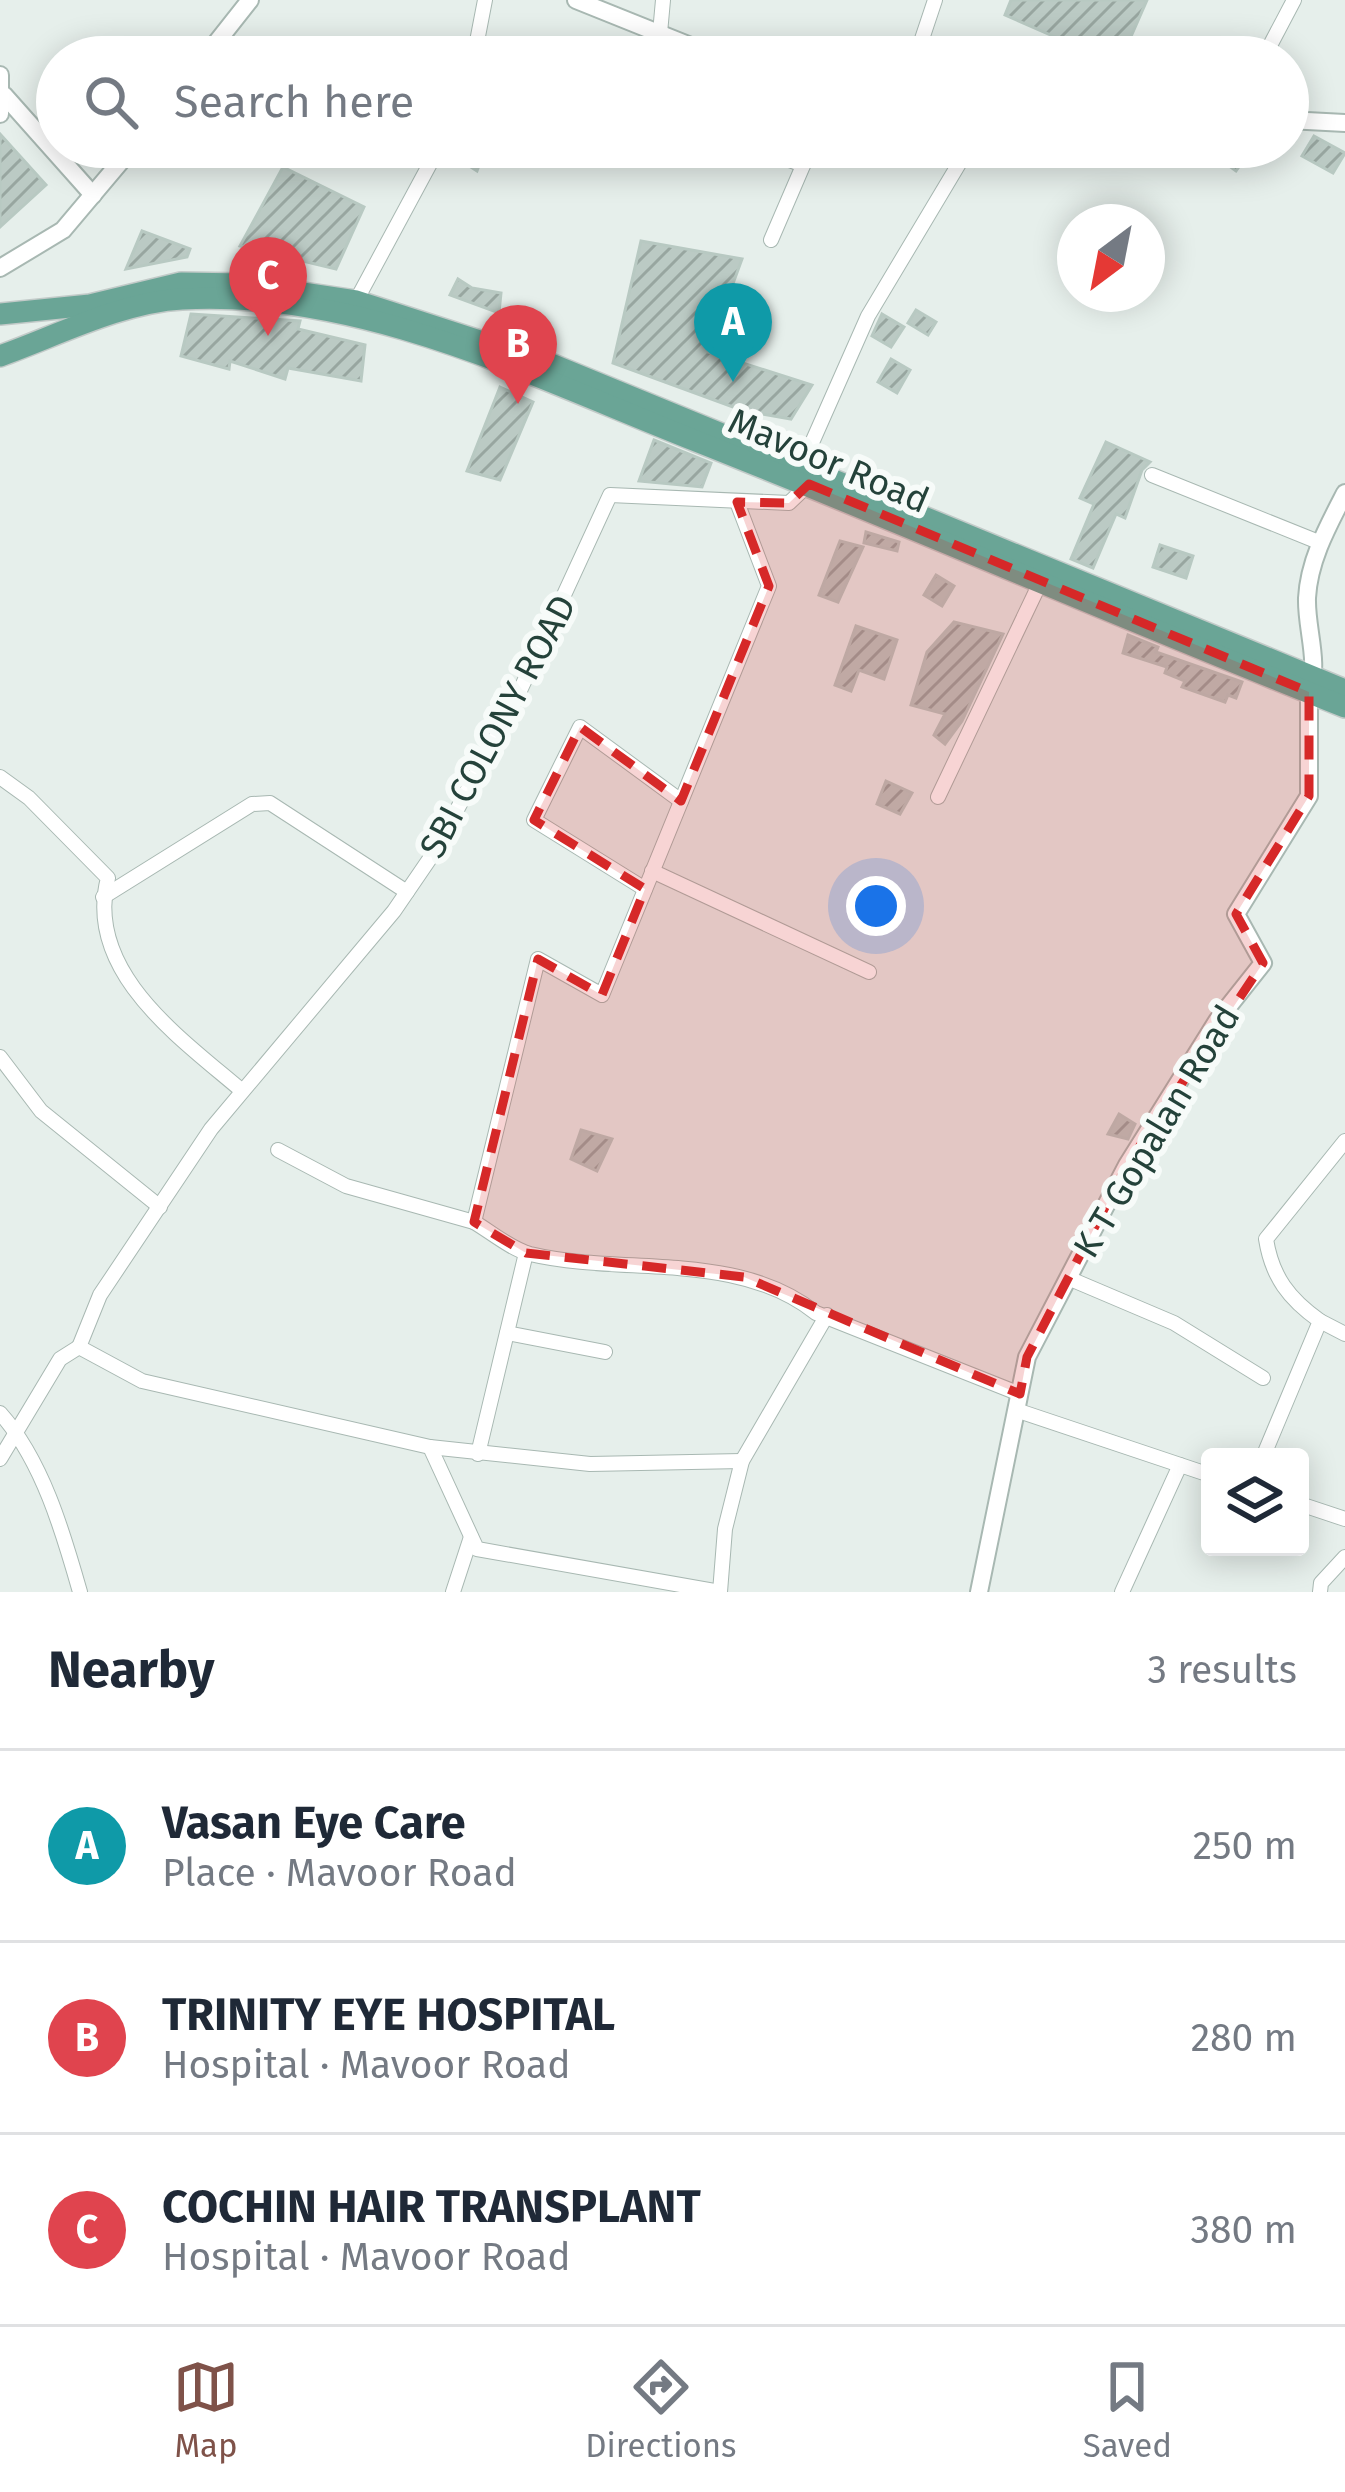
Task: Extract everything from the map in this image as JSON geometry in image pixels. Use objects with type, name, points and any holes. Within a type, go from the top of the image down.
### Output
[{"type":"main road","name":"Mavoor Road","points":[[0,314],[90,305],[182,283],[244,284],[356,301],[498,345],[806,474],[1040,584],[1325,686]]},
{"type":"main road","name":"Mavoor Road","points":[[0,356],[163,301],[242,300],[313,308],[493,359],[806,474],[1325,686],[1345,707]]},
{"type":"street","points":[[222,36],[250,0]]},
{"type":"street","points":[[478,36],[485,0]]},
{"type":"street","points":[[576,0],[667,36]]},
{"type":"street","points":[[660,33],[663,0]]},
{"type":"street","points":[[923,36],[934,0]]},
{"type":"street","points":[[1275,36],[1294,0]]},
{"type":"street","points":[[0,75],[2,104],[36,138]]},
{"type":"street","points":[[1309,121],[1345,123]]},
{"type":"street","points":[[65,168],[92,195]]},
{"type":"street","points":[[0,268],[63,230],[116,168]]},
{"type":"street","points":[[356,301],[428,168]]},
{"type":"street","points":[[771,240],[802,168]]},
{"type":"street","points":[[806,474],[868,316],[956,168]]},
{"type":"street","name":"SBI COLONY ROAD","points":[[79,1347],[100,1294],[242,1090],[407,892],[469,795],[610,495],[788,503],[806,474]]},
{"type":"street","points":[[1152,476],[1321,543]]},
{"type":"street","points":[[1325,686],[1307,593],[1321,543],[1345,493]]},
{"type":"street","points":[[474,1222],[538,959],[602,994],[769,586],[737,502]]},
{"type":"street","points":[[938,797],[1040,584]]},
{"type":"street","name":"K T Gopalan Road","points":[[979,1592],[1027,1357],[1127,1165],[1217,1021],[1263,963],[1236,914],[1310,796],[1325,686]]},
{"type":"street","points":[[645,889],[534,820],[580,727],[682,801]]},
{"type":"street","points":[[0,778],[107,878],[99,911],[144,1007],[242,1090]]},
{"type":"street","points":[[103,897],[252,804],[270,802],[407,892]]},
{"type":"street","points":[[652,872],[869,972]]},
{"type":"street","points":[[0,1057],[41,1112],[160,1207]]},
{"type":"street","points":[[1345,1141],[1265,1239],[1270,1266],[1292,1300],[1345,1334]]},
{"type":"street","points":[[278,1150],[346,1186],[474,1222],[526,1253],[744,1277],[1018,1402],[1201,1471]]},
{"type":"street","points":[[478,1454],[526,1253]]},
{"type":"street","points":[[1068,1278],[1174,1323],[1263,1378]]},
{"type":"street","points":[[430,1447],[477,1549],[720,1592],[725,1528],[742,1461],[827,1315]]},
{"type":"street","points":[[1268,1448],[1320,1321]]},
{"type":"street","points":[[507,1334],[605,1352]]},
{"type":"street","points":[[0,1459],[14,1428],[60,1360],[79,1347],[142,1381],[430,1447],[590,1464],[742,1461]]},
{"type":"street","points":[[0,1412],[14,1428],[46,1494],[80,1592]]},
{"type":"street","points":[[1122,1592],[1180,1465]]},
{"type":"street","points":[[1309,1507],[1345,1519]]},
{"type":"street","points":[[453,1592],[471,1537]]},
{"type":"street","points":[[1319,1592],[1321,1583],[1345,1557]]},
{"type":"highlighted area","points":[[809,484],[1309,692],[1309,796],[1236,914],[1263,963],[1127,1165],[1027,1357],[1020,1394],[744,1277],[526,1253],[474,1222],[538,959],[602,995],[645,889],[534,820],[580,727],[681,801],[769,586],[737,502],[789,503]]},
{"type":"building","points":[[1011,0],[1147,0],[1131,36],[1053,36],[1005,15]]},
{"type":"building","points":[[0,134],[46,185],[0,227]]},
{"type":"building","points":[[1314,136],[1345,153],[1333,173],[1309,160]]},
{"type":"building","points":[[282,168],[364,207],[336,269],[240,246]]},
{"type":"building","points":[[142,231],[190,249],[187,257],[126,269]]},
{"type":"building","points":[[641,241],[742,259],[708,352],[812,385],[791,419],[744,411],[613,363]]},
{"type":"building","points":[[458,279],[472,288],[501,293],[499,313],[450,295]]},
{"type":"building","points":[[916,310],[936,322],[928,335],[908,323]]},
{"type":"building","points":[[191,314],[300,321],[298,329],[365,345],[361,381],[288,368],[285,379],[230,361],[229,369],[181,356]]},
{"type":"building","points":[[882,314],[904,327],[891,347],[872,336]]},
{"type":"building","points":[[891,359],[910,370],[897,393],[878,382]]},
{"type":"building","points":[[500,387],[533,402],[500,480],[467,471]]},
{"type":"building","points":[[654,440],[711,463],[702,487],[639,481]]},
{"type":"building","points":[[1106,442],[1150,462],[1142,470],[1125,518],[1116,514],[1093,568],[1071,559],[1094,504],[1080,498]]},
{"type":"building","points":[[866,532],[899,542],[897,551],[864,543]]},
{"type":"building","points":[[840,541],[863,547],[838,602],[819,595]]},
{"type":"building","points":[[1160,545],[1193,556],[1186,578],[1153,567]]},
{"type":"building","points":[[936,575],[954,586],[942,606],[924,595]]},
{"type":"building","points":[[954,622],[1003,634],[962,721],[945,744],[934,735],[945,714],[911,705],[927,652]]},
{"type":"building","points":[[856,626],[897,640],[884,679],[859,670],[851,691],[835,685]]},
{"type":"building","points":[[1128,635],[1158,647],[1156,652],[1242,682],[1236,698],[1228,695],[1225,702],[1182,687],[1185,681],[1165,673],[1167,667],[1123,653]]},
{"type":"building","points":[[886,781],[912,793],[900,814],[877,804]]},
{"type":"building","points":[[1119,1114],[1135,1124],[1128,1139],[1108,1134]]},
{"type":"building","points":[[581,1130],[612,1139],[597,1171],[571,1159]]},
{"type":"place","name":"COCHIN HAIR TRANSPLANT","points":[[268,336]]},
{"type":"place","name":"Vasan Eye Care","points":[[733,382]]},
{"type":"place","name":"TRINITY EYE HOSPITAL","points":[[518,404]]}]
